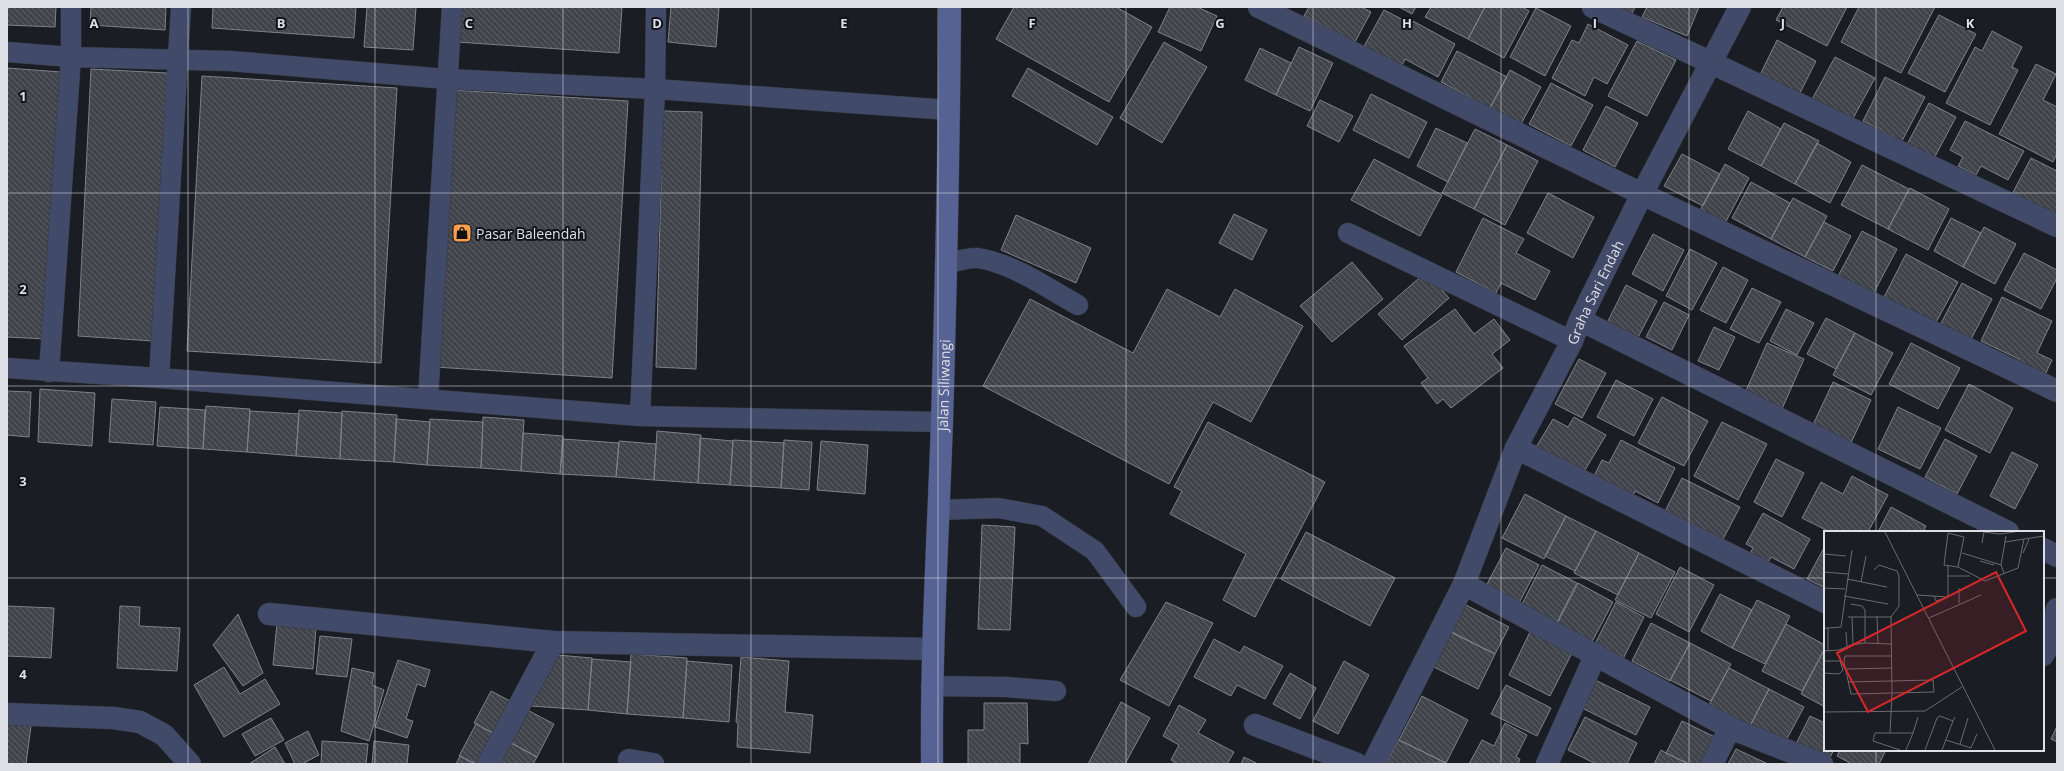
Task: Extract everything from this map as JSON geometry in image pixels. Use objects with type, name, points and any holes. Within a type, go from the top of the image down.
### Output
[{"type":"main road","name":"Jalan Siliwangi","points":[[932,764],[931,686],[942,422],[950,7]]},
{"type":"street","points":[[1259,7],[1642,194],[2057,391]]},
{"type":"street","points":[[1593,7],[2057,226]]},
{"type":"street","name":"Graha Sari Endah","points":[[1373,764],[1464,584],[1516,448],[1572,341],[1580,320],[1642,194],[1709,63],[1740,7]]},
{"type":"street","points":[[1580,320],[2006,531]]},
{"type":"street","points":[[1516,448],[1824,602]]},
{"type":"street","points":[[2044,550],[2057,556]]},
{"type":"street","points":[[1464,584],[1596,654],[1730,728],[1822,764]]},
{"type":"street","points":[[2044,653],[2049,645],[2057,609]]},
{"type":"street","points":[[269,614],[553,642],[932,649]]},
{"type":"street","points":[[488,764],[553,642]]},
{"type":"street","points":[[1547,764],[1596,654]]},
{"type":"street","points":[[7,714],[113,718],[140,722],[164,735],[190,764]]},
{"type":"street","points":[[1255,725],[1357,764]]},
{"type":"street","points":[[1712,764],[1730,728]]},
{"type":"street","points":[[630,762],[653,764]]},
{"type":"lane","points":[[49,372],[71,57],[72,7]]},
{"type":"lane","points":[[159,378],[181,7]]},
{"type":"lane","points":[[428,399],[452,7]]},
{"type":"lane","points":[[640,416],[655,88],[656,7]]},
{"type":"lane","points":[[7,52],[71,57],[178,59],[447,79],[655,88],[949,110]]},
{"type":"lane","points":[[1348,233],[1572,341]]},
{"type":"lane","points":[[945,264],[977,258],[1007,267],[1024,274],[1078,305]]},
{"type":"lane","points":[[7,368],[49,372],[159,378],[640,416],[942,422]]},
{"type":"lane","points":[[938,510],[998,508],[1042,516],[1095,551],[1136,607]]},
{"type":"lane","points":[[931,686],[1006,687],[1056,691]]},
{"type":"building","points":[[7,7],[56,7],[55,27],[7,25]]},
{"type":"building","points":[[91,7],[166,7],[165,30],[90,25]]},
{"type":"building","points":[[213,7],[356,7],[354,38],[212,28]]},
{"type":"building","points":[[367,7],[416,7],[413,50],[364,47]]},
{"type":"building","points":[[460,7],[622,7],[619,53],[457,42]]},
{"type":"building","points":[[671,7],[719,7],[716,47],[668,42]]},
{"type":"building","points":[[1014,7],[1116,7],[1152,27],[1109,102],[996,39]]},
{"type":"building","points":[[1170,7],[1197,7],[1217,16],[1201,51],[1158,32]]},
{"type":"building","points":[[1309,7],[1361,7],[1371,12],[1355,42],[1304,16]]},
{"type":"building","points":[[1399,7],[1416,7],[1412,14]]},
{"type":"building","points":[[1431,7],[1485,7],[1468,39],[1425,17]]},
{"type":"building","points":[[1485,7],[1522,7],[1529,11],[1504,58],[1468,39]]},
{"type":"building","points":[[1609,7],[1635,7],[1630,18]]},
{"type":"building","points":[[1647,7],[1699,7],[1687,36],[1642,17]]},
{"type":"building","points":[[1783,7],[1847,7],[1827,46],[1776,20]]},
{"type":"building","points":[[1859,7],[1935,7],[1901,73],[1841,42]]},
{"type":"building","points":[[1536,8],[1571,26],[1545,76],[1510,57]]},
{"type":"building","points":[[1384,10],[1411,24],[1413,21],[1455,44],[1438,77],[1405,59],[1400,70],[1362,50]]},
{"type":"building","points":[[1939,15],[1976,34],[1945,92],[1908,73]]},
{"type":"building","points":[[1588,24],[1628,45],[1607,84],[1594,77],[1585,96],[1552,78],[1572,40],[1579,43]]},
{"type":"building","points":[[1992,31],[2022,47],[2012,67],[2018,70],[1990,125],[1946,103],[1975,47],[1982,51]]},
{"type":"building","points":[[1777,40],[1816,61],[1797,99],[1758,79]]},
{"type":"building","points":[[1637,41],[1676,60],[1647,116],[1608,96]]},
{"type":"building","points":[[1164,42],[1207,67],[1162,143],[1120,118]]},
{"type":"building","points":[[1299,47],[1333,63],[1310,111],[1276,95]]},
{"type":"building","points":[[1260,48],[1291,63],[1276,95],[1245,80]]},
{"type":"building","points":[[1457,51],[1507,77],[1490,108],[1441,82]]},
{"type":"building","points":[[1835,57],[1875,78],[1850,124],[1810,103]]},
{"type":"building","points":[[2036,64],[2056,74],[2043,100],[2057,107],[2057,153],[2053,162],[1999,134]]},
{"type":"building","points":[[7,68],[61,72],[45,339],[7,337]]},
{"type":"building","points":[[1028,68],[1113,117],[1097,145],[1012,96]]},
{"type":"building","points":[[91,69],[167,73],[153,341],[78,336]]},
{"type":"building","points":[[1510,70],[1541,87],[1521,124],[1490,108]]},
{"type":"building","points":[[202,76],[397,88],[381,363],[187,351]]},
{"type":"building","points":[[1885,77],[1925,97],[1902,141],[1863,121]]},
{"type":"building","points":[[1551,83],[1593,105],[1571,146],[1529,124]]},
{"type":"building","points":[[451,90],[628,101],[612,378],[434,367]]},
{"type":"building","points":[[1371,94],[1427,122],[1409,158],[1353,130]]},
{"type":"building","points":[[1320,100],[1353,116],[1339,142],[1307,126]]},
{"type":"building","points":[[1929,103],[1956,117],[1931,164],[1904,150]]},
{"type":"building","points":[[1606,106],[1638,123],[1615,167],[1583,150]]},
{"type":"building","points":[[663,111],[702,112],[696,369],[656,367]]},
{"type":"building","points":[[1748,111],[1781,129],[1761,166],[1728,149]]},
{"type":"building","points":[[1965,121],[2024,151],[2008,180],[1981,166],[1976,175],[1958,166],[1963,157],[1950,150]]},
{"type":"building","points":[[1784,123],[1819,141],[1795,184],[1761,166]]},
{"type":"building","points":[[1436,128],[1467,143],[1448,182],[1417,166]]},
{"type":"building","points":[[1475,129],[1507,145],[1474,209],[1442,193]]},
{"type":"building","points":[[1817,143],[1851,162],[1830,203],[1795,184]]},
{"type":"building","points":[[1507,145],[1538,161],[1505,225],[1474,209]]},
{"type":"building","points":[[1682,154],[1720,174],[1703,206],[1664,186]]},
{"type":"building","points":[[2031,158],[2057,171],[2057,220],[2011,196]]},
{"type":"building","points":[[1374,159],[1442,195],[1420,236],[1351,200]]},
{"type":"building","points":[[1725,164],[1749,178],[1724,225],[1699,212]]},
{"type":"building","points":[[1862,165],[1909,189],[1888,229],[1841,205]]},
{"type":"building","points":[[1751,182],[1790,203],[1771,239],[1732,218]]},
{"type":"building","points":[[1910,188],[1949,209],[1928,250],[1888,229]]},
{"type":"building","points":[[1548,193],[1594,217],[1573,258],[1527,233]]},
{"type":"building","points":[[1793,198],[1827,216],[1805,257],[1771,239]]},
{"type":"building","points":[[1234,214],[1267,230],[1252,260],[1219,243]]},
{"type":"building","points":[[1016,215],[1091,248],[1076,283],[1001,250]]},
{"type":"building","points":[[1483,218],[1524,239],[1516,253],[1550,271],[1535,300],[1501,283],[1496,293],[1456,272]]},
{"type":"building","points":[[1951,218],[1981,233],[1963,267],[1934,251]]},
{"type":"building","points":[[1824,222],[1851,236],[1833,271],[1805,257]]},
{"type":"building","points":[[1984,227],[2016,244],[1995,284],[1963,267]]},
{"type":"building","points":[[1862,231],[1897,249],[1871,298],[1836,280]]},
{"type":"building","points":[[1653,234],[1684,250],[1663,291],[1632,274]]},
{"type":"building","points":[[1690,249],[1717,263],[1692,310],[1666,296]]},
{"type":"building","points":[[2024,253],[2057,270],[2057,278],[2041,309],[2004,290]]},
{"type":"building","points":[[1906,254],[1958,282],[1933,328],[1882,301]]},
{"type":"building","points":[[1352,262],[1383,299],[1332,342],[1300,306]]},
{"type":"building","points":[[1723,267],[1748,280],[1726,323],[1700,310]]},
{"type":"building","points":[[1426,272],[1449,298],[1402,340],[1378,314]]},
{"type":"building","points":[[1962,283],[1992,299],[1969,343],[1939,327]]},
{"type":"building","points":[[1626,285],[1657,301],[1634,345],[1604,329]]},
{"type":"building","points":[[1752,288],[1781,302],[1759,343],[1730,329]]},
{"type":"building","points":[[1167,289],[1220,317],[1235,289],[1303,326],[1251,422],[1213,402],[1169,484],[983,386],[1030,299],[1133,353]]},
{"type":"building","points":[[2002,297],[2052,321],[2037,353],[2052,360],[2044,377],[2017,364],[2019,359],[1981,341]]},
{"type":"building","points":[[1664,302],[1689,315],[1672,350],[1646,337]]},
{"type":"building","points":[[1455,309],[1474,334],[1494,319],[1510,340],[1492,354],[1503,368],[1451,408],[1443,399],[1437,404],[1421,383],[1428,378],[1404,346]]},
{"type":"building","points":[[1786,309],[1814,323],[1797,355],[1770,341]]},
{"type":"building","points":[[1826,318],[1855,333],[1836,369],[1807,354]]},
{"type":"building","points":[[1714,327],[1735,337],[1719,370],[1698,361]]},
{"type":"building","points":[[1855,333],[1893,353],[1871,395],[1833,375]]},
{"type":"building","points":[[1767,343],[1804,359],[1782,409],[1745,393]]},
{"type":"building","points":[[1911,343],[1960,368],[1938,409],[1889,384]]},
{"type":"building","points":[[1579,359],[1606,373],[1582,418],[1555,404]]},
{"type":"building","points":[[1616,380],[1653,399],[1634,436],[1597,417]]},
{"type":"building","points":[[1833,382],[1871,400],[1849,447],[1811,429]]},
{"type":"building","points":[[1969,384],[2013,408],[1990,453],[1945,430]]},
{"type":"building","points":[[40,389],[95,393],[92,446],[38,442]]},
{"type":"building","points":[[7,391],[31,392],[29,437],[7,435]]},
{"type":"building","points":[[1662,397],[1708,421],[1684,466],[1638,443]]},
{"type":"building","points":[[112,399],[156,402],[153,445],[109,442]]},
{"type":"building","points":[[206,406],[250,409],[247,452],[203,449]]},
{"type":"building","points":[[160,407],[205,410],[203,449],[157,446]]},
{"type":"building","points":[[1898,407],[1941,428],[1920,469],[1878,449]]},
{"type":"building","points":[[299,410],[342,413],[340,459],[296,456]]},
{"type":"building","points":[[250,411],[299,414],[296,456],[247,452]]},
{"type":"building","points":[[342,411],[397,415],[394,462],[340,459]]},
{"type":"building","points":[[483,417],[524,420],[521,471],[481,468]]},
{"type":"building","points":[[1574,417],[1606,435],[1582,475],[1535,449],[1553,419],[1568,427]]},
{"type":"building","points":[[396,419],[430,422],[427,465],[394,462]]},
{"type":"building","points":[[430,419],[483,422],[481,468],[427,465]]},
{"type":"building","points":[[1208,422],[1325,482],[1255,617],[1223,600],[1246,554],[1170,514],[1182,491],[1174,487]]},
{"type":"building","points":[[1722,422],[1767,444],[1738,500],[1694,476]]},
{"type":"building","points":[[657,431],[701,435],[698,483],[654,480]]},
{"type":"building","points":[[523,433],[563,436],[560,474],[521,471]]},
{"type":"building","points":[[700,438],[733,441],[730,485],[698,483]]},
{"type":"building","points":[[563,439],[619,443],[616,477],[560,474]]},
{"type":"building","points":[[1945,439],[1977,456],[1957,494],[1925,477]]},
{"type":"building","points":[[733,440],[784,443],[781,488],[730,485]]},
{"type":"building","points":[[784,440],[812,442],[809,490],[781,488]]},
{"type":"building","points":[[1621,440],[1675,468],[1658,503],[1635,491],[1631,500],[1592,480],[1602,460],[1609,463]]},
{"type":"building","points":[[619,441],[656,444],[654,480],[616,477]]},
{"type":"building","points":[[821,441],[868,445],[865,494],[817,490]]},
{"type":"building","points":[[2012,452],[2038,465],[2015,509],[1990,496]]},
{"type":"building","points":[[1776,459],[1804,473],[1782,517],[1754,502]]},
{"type":"building","points":[[1852,476],[1888,495],[1869,531],[1828,531],[1802,518],[1821,482],[1843,494]]},
{"type":"building","points":[[1682,478],[1740,507],[1722,541],[1662,517]]},
{"type":"building","points":[[1525,494],[1566,516],[1544,559],[1502,538]]},
{"type":"building","points":[[1891,507],[1926,526],[1924,531],[1879,531]]},
{"type":"building","points":[[1763,513],[1810,539],[1794,569],[1771,557],[1766,566],[1748,557],[1753,548],[1746,544]]},
{"type":"building","points":[[1566,516],[1596,531],[1575,571],[1545,556]]},
{"type":"building","points":[[982,525],[1015,527],[1010,630],[978,629]]},
{"type":"building","points":[[1596,531],[1639,553],[1618,595],[1574,573]]},
{"type":"building","points":[[1306,532],[1395,578],[1370,626],[1281,579]]},
{"type":"building","points":[[1506,548],[1539,565],[1519,603],[1486,586]]},
{"type":"building","points":[[1824,548],[1824,588],[1807,579]]},
{"type":"building","points":[[1639,553],[1675,572],[1651,618],[1615,600]]},
{"type":"building","points":[[1542,565],[1577,583],[1556,624],[1521,606]]},
{"type":"building","points":[[1680,567],[1714,585],[1689,632],[1656,614]]},
{"type":"building","points":[[1578,583],[1613,602],[1592,642],[1557,624]]},
{"type":"building","points":[[1720,594],[1752,610],[1732,648],[1701,631]]},
{"type":"building","points":[[1757,600],[1790,616],[1765,664],[1732,648]]},
{"type":"building","points":[[1166,602],[1213,623],[1169,706],[1120,680]]},
{"type":"building","points":[[1616,602],[1644,617],[1622,661],[1594,646]]},
{"type":"building","points":[[1464,604],[1509,627],[1495,654],[1450,632]]},
{"type":"building","points":[[7,606],[54,608],[51,658],[7,656]]},
{"type":"building","points":[[120,606],[140,607],[139,626],[180,628],[177,671],[117,668]]},
{"type":"building","points":[[238,614],[263,673],[243,686],[213,645]]},
{"type":"building","points":[[277,623],[316,626],[313,669],[273,665]]},
{"type":"building","points":[[1651,623],[1690,643],[1670,681],[1632,661]]},
{"type":"building","points":[[1786,624],[1824,644],[1824,650],[1802,691],[1762,671]]},
{"type":"building","points":[[1448,630],[1495,654],[1478,689],[1430,665]]},
{"type":"building","points":[[1531,630],[1573,651],[1550,696],[1509,675]]},
{"type":"building","points":[[320,636],[352,639],[347,677],[316,674]]},
{"type":"building","points":[[1214,639],[1240,653],[1244,646],[1283,666],[1265,699],[1237,685],[1231,696],[1194,677]]},
{"type":"building","points":[[1690,643],[1731,664],[1711,701],[1670,680]]},
{"type":"building","points":[[1824,650],[1824,706],[1801,694]]},
{"type":"building","points":[[535,653],[592,658],[588,710],[531,706]]},
{"type":"building","points":[[631,654],[687,658],[683,718],[627,714]]},
{"type":"building","points":[[741,657],[789,661],[785,712],[813,715],[810,753],[737,747],[738,723],[736,722]]},
{"type":"building","points":[[592,659],[631,662],[627,714],[588,710]]},
{"type":"building","points":[[398,660],[430,670],[425,687],[417,684],[406,719],[413,721],[407,738],[375,727]]},
{"type":"building","points":[[687,661],[732,665],[729,722],[683,718]]},
{"type":"building","points":[[1344,661],[1369,675],[1338,734],[1313,721]]},
{"type":"building","points":[[224,667],[240,694],[265,679],[280,704],[224,737],[194,685]]},
{"type":"building","points":[[352,668],[374,673],[372,685],[384,690],[369,741],[341,731]]},
{"type":"building","points":[[1729,668],[1769,689],[1750,726],[1709,705]]},
{"type":"building","points":[[1290,673],[1316,688],[1300,719],[1273,704]]},
{"type":"building","points":[[1593,679],[1650,707],[1636,735],[1580,707]]},
{"type":"building","points":[[1506,685],[1551,708],[1537,736],[1491,714]]},
{"type":"building","points":[[1769,689],[1804,707],[1783,746],[1749,728]]},
{"type":"building","points":[[491,691],[554,724],[537,757],[474,723]]},
{"type":"building","points":[[1422,696],[1468,720],[1446,763],[1399,740]]},
{"type":"building","points":[[1121,702],[1150,718],[1125,764],[1088,764]]},
{"type":"building","points":[[984,703],[1027,703],[1028,744],[1020,743],[1020,764],[968,764],[968,730],[984,730]]},
{"type":"building","points":[[1179,705],[1206,720],[1198,733],[1234,752],[1227,764],[1177,764],[1171,760],[1179,745],[1163,736]]},
{"type":"building","points":[[1810,716],[1824,723],[1824,751],[1833,751],[1828,761],[1796,744]]},
{"type":"building","points":[[1585,717],[1637,743],[1627,764],[1596,764],[1568,750]]},
{"type":"building","points":[[271,718],[284,740],[255,756],[242,734]]},
{"type":"building","points":[[1682,721],[1719,739],[1706,764],[1689,764],[1666,753]]},
{"type":"building","points":[[7,722],[31,726],[26,764],[7,764]]},
{"type":"building","points":[[1505,723],[1527,735],[1516,757],[1520,759],[1518,764],[1469,764],[1482,740],[1494,746]]},
{"type":"building","points":[[476,724],[537,757],[533,764],[476,764],[459,756]]},
{"type":"building","points":[[2057,726],[2057,742],[2051,739]]},
{"type":"building","points":[[308,731],[319,755],[302,764],[295,764],[285,743]]},
{"type":"building","points":[[1399,740],[1446,763],[1386,764]]},
{"type":"building","points":[[322,741],[368,744],[366,764],[321,764]]},
{"type":"building","points":[[374,741],[409,745],[407,764],[372,764]]},
{"type":"building","points":[[275,747],[285,764],[249,764]]},
{"type":"building","points":[[1736,749],[1768,764],[1728,764]]},
{"type":"building","points":[[1661,750],[1666,753],[1689,764],[1654,764]]},
{"type":"building","points":[[1840,751],[1886,751],[1879,764],[1852,764],[1837,756]]},
{"type":"building","points":[[460,756],[476,764],[456,764]]},
{"type":"building","points":[[1244,757],[1258,764],[1241,764]]},
{"type":"place","name":"Pasar Baleendah","points":[[462,233]]}]
